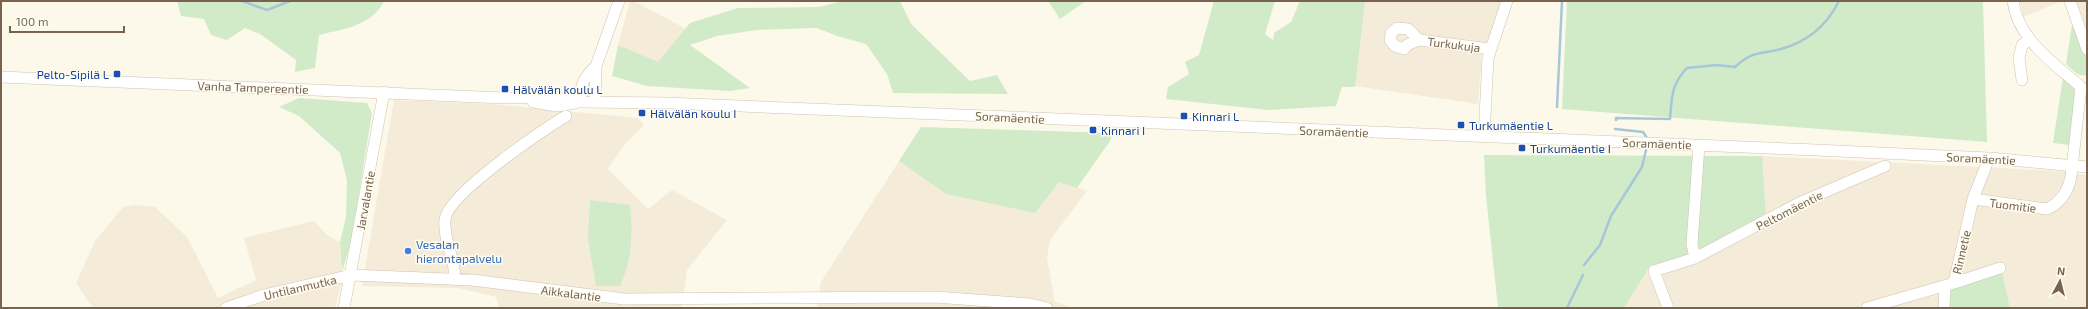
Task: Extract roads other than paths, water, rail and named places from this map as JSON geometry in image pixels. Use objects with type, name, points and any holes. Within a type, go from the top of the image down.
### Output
[{"type":"street","points":[[595,102],[596,66],[618,1]]},
{"type":"street","points":[[1484,137],[1488,58],[1507,1]]},
{"type":"street","points":[[2013,1],[2014,7],[2029,40],[2084,86]]},
{"type":"street","points":[[2070,1],[2087,49]]},
{"type":"street","name":"Turkukuja","points":[[1419,40],[1490,49]]},
{"type":"street","points":[[2022,80],[2019,58],[2022,45],[2029,40]]},
{"type":"street","points":[[580,102],[580,90],[583,80],[596,66]]},
{"type":"street","name":"Vanha Tampereentie","points":[[1,77],[504,98],[557,96],[580,102]]},
{"type":"street","name":"Tuomitie","points":[[1973,199],[2047,209],[2055,206],[2066,191],[2071,177],[2084,86]]},
{"type":"street","name":"Jarvalantie","points":[[344,308],[384,92]]},
{"type":"street","name":"Soramäentie","points":[[580,102],[994,116],[1699,145],[1989,158],[2072,164],[2087,167]]},
{"type":"street","points":[[455,279],[455,271],[445,229],[445,218],[449,209],[470,188],[536,134],[566,116]]},
{"type":"street","points":[[1695,258],[1692,244],[1699,145]]},
{"type":"street","name":"Rinnetie","points":[[1867,308],[1949,284],[1973,199],[1989,158]]},
{"type":"street","name":"Peltomäentie","points":[[1668,308],[1654,271],[1695,258],[1799,203],[1885,166]]},
{"type":"street","points":[[1944,308],[1949,284],[2000,268]]},
{"type":"street","name":"Aikkalantie","points":[[351,275],[455,279],[624,299],[936,297],[1030,304],[1047,308]]},
{"type":"street","name":"Untilanmutka","points":[[226,308],[264,295],[351,275]]},
{"type":"waterway","points":[[242,1],[267,10],[290,1]]},
{"type":"waterway","points":[[1557,107],[1562,1]]},
{"type":"waterway","points":[[1616,120],[1616,118],[1670,119],[1673,91],[1678,80],[1687,68],[1717,65],[1735,67],[1752,55],[1790,46],[1808,37],[1822,25],[1829,18],[1839,1]]},
{"type":"waterway","points":[[1615,129],[1643,132],[1647,138]]},
{"type":"waterway","points":[[1584,265],[1600,245],[1611,216],[1642,167],[1646,150]]},
{"type":"waterway","points":[[1567,308],[1583,275]]},
{"type":"place","name":"Pelto-Sipilä L","points":[[117,74]]},
{"type":"place","name":"Hälvälän koulu L","points":[[505,89]]},
{"type":"place","name":"Hälvälän koulu I","points":[[642,113]]},
{"type":"place","name":"Kinnari L","points":[[1184,116]]},
{"type":"place","name":"Turkumäentie L","points":[[1461,125]]},
{"type":"place","name":"Kinnari I","points":[[1093,130]]},
{"type":"place","name":"Turkumäentie I","points":[[1522,148]]},
{"type":"place","name":"Vesalan hierontapalvelu","points":[[408,251]]}]
